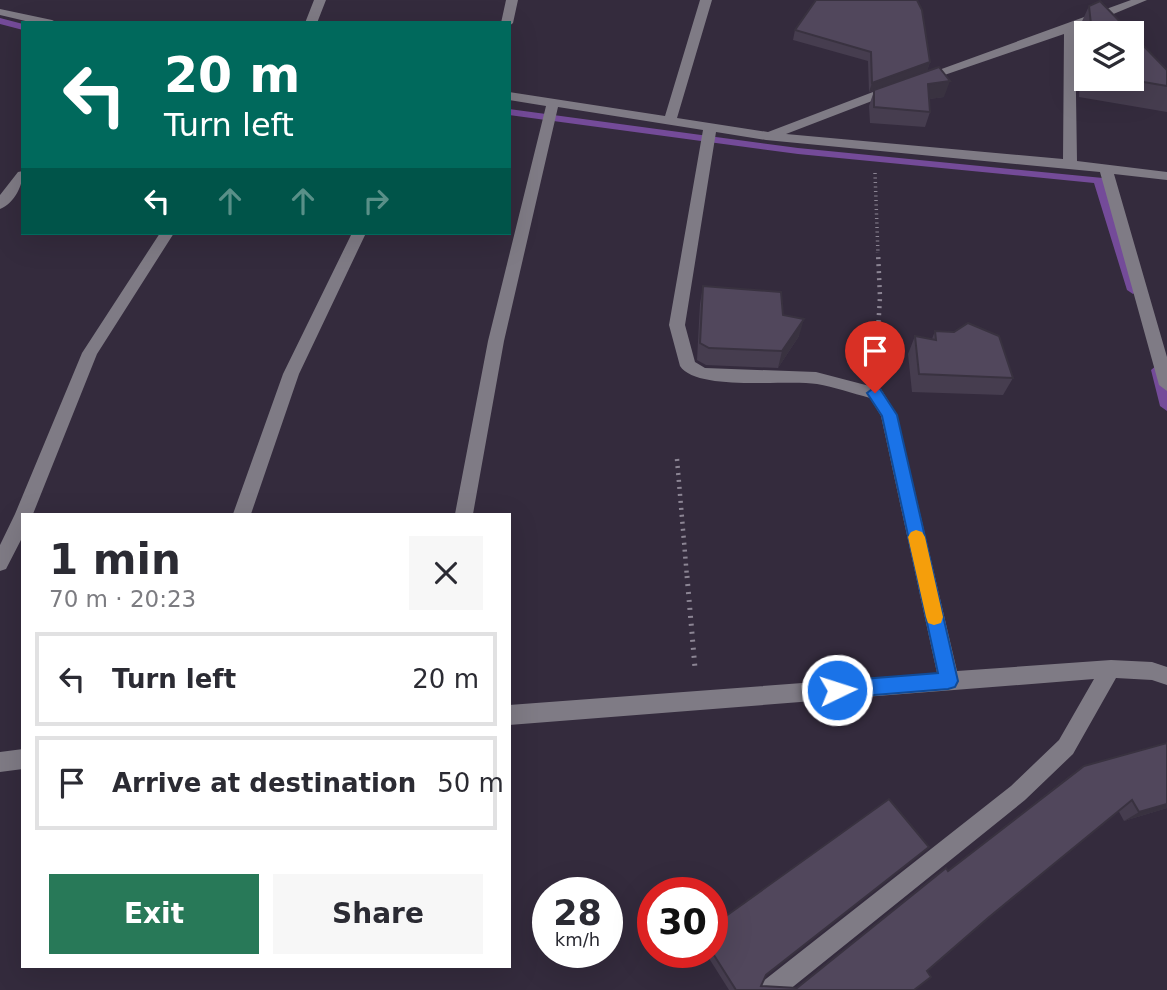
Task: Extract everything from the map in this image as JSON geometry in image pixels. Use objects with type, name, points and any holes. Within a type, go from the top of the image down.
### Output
[{"type":"street","points":[[312,21],[320,0]]},
{"type":"street","points":[[507,21],[512,0]]},
{"type":"street","points":[[670,121],[706,0]]},
{"type":"street","points":[[766,136],[919,79],[1069,29],[1141,0]]},
{"type":"street","points":[[0,12],[43,21]]},
{"type":"street","points":[[1069,29],[1073,90],[1069,132],[1070,164]]},
{"type":"street","points":[[511,96],[766,136],[1070,164],[1167,176]]},
{"type":"street","points":[[464,513],[496,341],[553,103]]},
{"type":"street","points":[[710,127],[677,325],[688,366],[703,374],[816,378],[875,393],[889,415],[948,681]]},
{"type":"street","points":[[1106,169],[1167,385]]},
{"type":"street","points":[[0,204],[21,178]]},
{"type":"street","points":[[24,513],[90,353],[166,235]]},
{"type":"street","points":[[242,513],[291,374],[358,235]]},
{"type":"street","points":[[0,563],[21,520]]},
{"type":"street","points":[[770,990],[1018,793],[1066,747],[1111,669]]},
{"type":"street","points":[[511,715],[1111,669],[1152,671],[1167,676]]},
{"type":"street","points":[[0,762],[21,759]]},
{"type":"path","points":[[872,146],[880,297],[875,393]]},
{"type":"path","points":[[677,460],[698,701]]},
{"type":"building","points":[[816,0],[917,0],[922,10],[930,62],[872,83],[871,52],[795,30]]},
{"type":"building","points":[[1100,1],[1119,21],[1091,21],[1089,6]]},
{"type":"building","points":[[1144,46],[1167,70],[1167,86],[1144,82]]},
{"type":"building","points":[[939,67],[950,81],[928,84],[930,112],[874,107],[874,90]]},
{"type":"building","points":[[703,286],[781,292],[783,315],[804,319],[782,351],[709,348],[700,343]]},
{"type":"building","points":[[968,323],[999,336],[1013,378],[919,374],[915,336],[936,340],[935,331],[954,332]]},
{"type":"building","points":[[1167,743],[1167,804],[1139,812],[1132,800],[927,971],[931,977],[914,990],[736,990],[722,968],[728,968],[728,915],[889,799],[929,847],[766,975],[761,986],[797,988],[946,868],[948,871],[1084,766]]},
{"type":"waterway","points":[[0,21],[21,26]]},
{"type":"waterway","points":[[511,112],[798,151],[1099,180],[1133,290]]},
{"type":"waterway","points":[[1157,370],[1167,406]]},
{"type":"slow traffic","points":[[916,537],[934,617]]},
{"type":"route","points":[[837,690],[948,681],[889,415],[875,393]]}]
